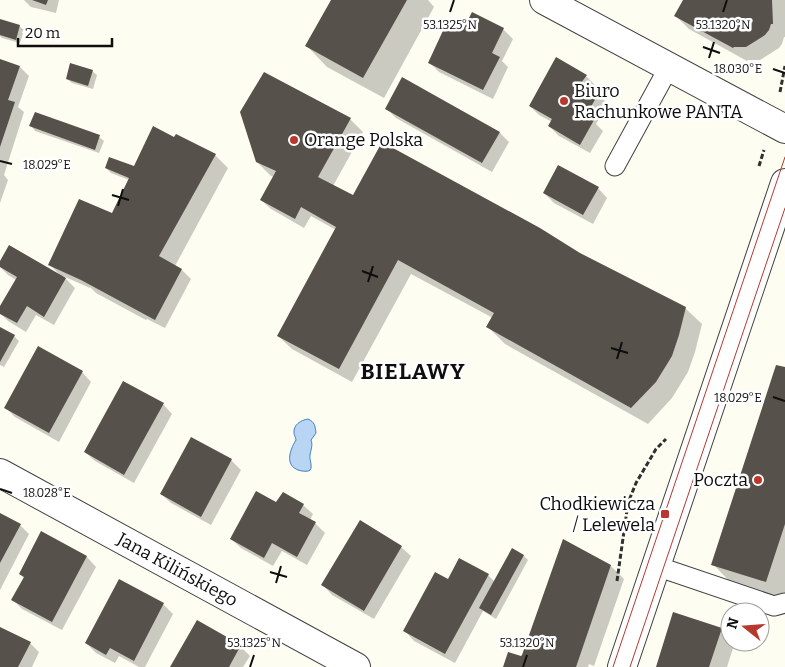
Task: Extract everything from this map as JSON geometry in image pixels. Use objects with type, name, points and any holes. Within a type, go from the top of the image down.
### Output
[{"type":"street","points":[[544,0],[785,129]]},
{"type":"street","points":[[622,667],[785,183]]},
{"type":"street","name":"Jana Kilińskiego","points":[[0,473],[356,667]]},
{"type":"lane","points":[[615,166],[669,66]]},
{"type":"lane","points":[[656,566],[774,606],[785,603]]},
{"type":"path","points":[[781,90],[785,66]]},
{"type":"path","points":[[616,588],[626,510],[630,498],[636,483],[656,449],[667,438]]},
{"type":"water","points":[[308,419],[315,426],[316,433],[311,440],[311,469],[302,471],[292,466],[290,454],[296,440],[294,430],[296,425]]},
{"type":"building","points":[[32,0],[48,0],[46,5]]},
{"type":"building","points":[[331,0],[407,0],[363,78],[305,46]]},
{"type":"building","points":[[683,0],[772,0],[773,24],[771,24],[765,35],[746,47],[733,48],[674,16]]},
{"type":"building","points":[[472,12],[504,28],[492,53],[500,57],[483,90],[428,63],[447,22],[463,30]]},
{"type":"building","points":[[0,19],[20,25],[16,40],[0,35]]},
{"type":"building","points":[[556,57],[587,75],[581,83],[599,93],[586,115],[594,120],[580,145],[548,126],[552,119],[529,106]]},
{"type":"building","points":[[0,59],[20,66],[8,100],[15,102],[0,147]]},
{"type":"building","points":[[70,63],[93,70],[88,86],[66,79]]},
{"type":"building","points":[[264,72],[351,118],[318,177],[353,195],[382,142],[540,228],[580,253],[686,307],[672,356],[656,382],[631,408],[486,327],[494,313],[398,260],[339,369],[277,336],[336,227],[301,207],[295,219],[260,200],[276,171],[256,162],[240,112]]},
{"type":"building","points":[[402,77],[500,132],[482,163],[385,109]]},
{"type":"building","points":[[35,112],[100,135],[95,150],[29,126]]},
{"type":"building","points":[[153,126],[174,137],[176,134],[216,154],[159,256],[182,269],[155,320],[81,280],[48,265],[79,199],[112,213],[129,178],[105,168],[109,157],[134,166]]},
{"type":"building","points":[[558,165],[599,187],[583,215],[543,193]]},
{"type":"building","points":[[9,245],[66,278],[44,317],[27,306],[17,323],[0,314],[0,306],[17,277],[0,267],[0,261]]},
{"type":"building","points":[[0,327],[15,335],[0,362]]},
{"type":"building","points":[[38,346],[83,371],[49,433],[4,408]]},
{"type":"building","points":[[776,365],[785,367],[785,524],[766,582],[711,565]]},
{"type":"building","points":[[123,381],[164,403],[124,475],[84,452]]},
{"type":"building","points":[[191,437],[232,459],[201,517],[160,494]]},
{"type":"building","points":[[256,491],[276,502],[283,492],[304,504],[299,513],[316,522],[297,557],[272,543],[264,558],[230,539]]},
{"type":"building","points":[[0,513],[21,524],[0,563]]},
{"type":"building","points":[[360,520],[402,546],[364,611],[321,585]]},
{"type":"building","points":[[41,531],[87,556],[52,622],[11,600],[24,577],[19,574]]},
{"type":"building","points":[[563,539],[611,565],[576,667],[503,667],[508,652],[522,655]]},
{"type":"building","points":[[512,548],[524,555],[491,615],[479,608]]},
{"type":"building","points":[[459,558],[489,574],[445,654],[403,631],[435,572],[448,579]]},
{"type":"building","points":[[119,579],[164,603],[134,661],[110,648],[106,655],[85,643]]},
{"type":"building","points":[[673,612],[720,627],[720,634],[709,667],[656,667]]},
{"type":"building","points":[[197,620],[241,645],[229,667],[170,667]]},
{"type":"building","points":[[0,627],[31,642],[18,667],[0,667]]},
{"type":"tram line","points":[[613,667],[785,157]]},
{"type":"tram line","points":[[630,667],[785,208]]},
{"type":"place","name":"Biuro Rachunkowe PANTA","points":[[564,101]]},
{"type":"place","name":"Orange Polska","points":[[294,140]]},
{"type":"place","name":"Poczta","points":[[758,480]]},
{"type":"place","name":"Chodkiewicza / Lelewela","points":[[665,514]]},
{"type":"district","name":"BIELAWY","points":[[413,371]]}]
